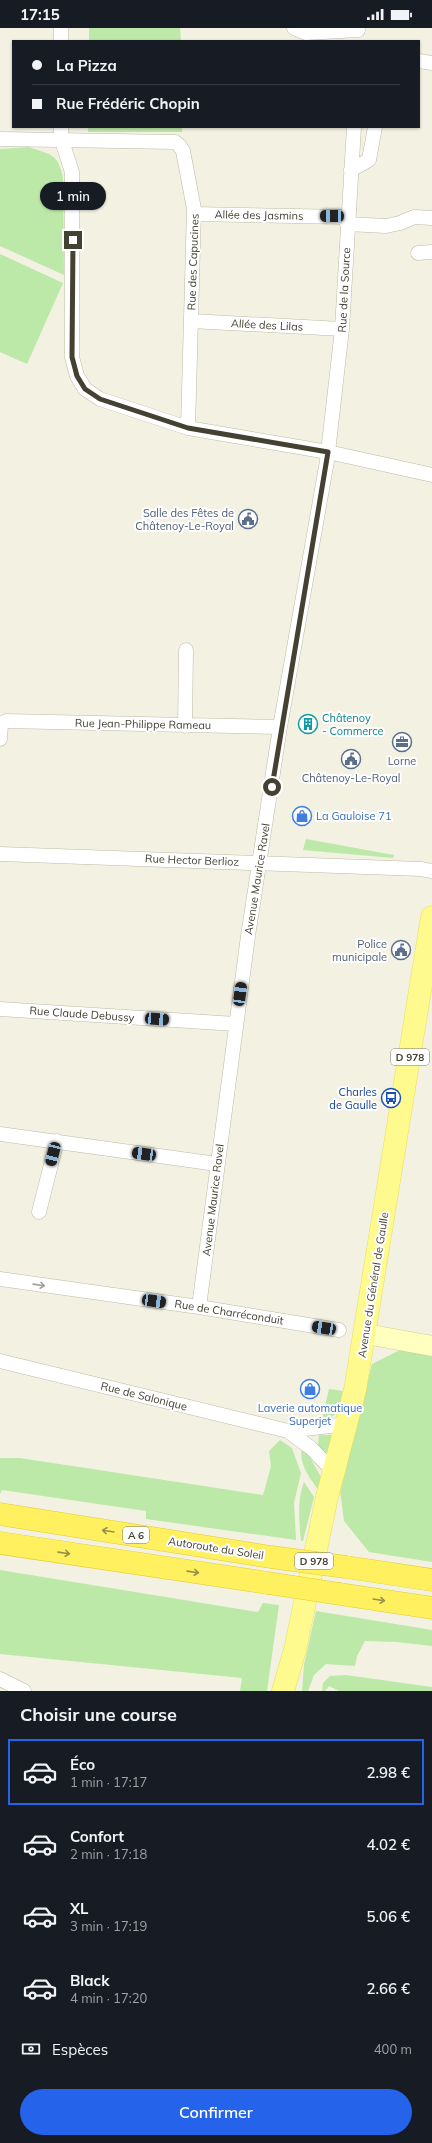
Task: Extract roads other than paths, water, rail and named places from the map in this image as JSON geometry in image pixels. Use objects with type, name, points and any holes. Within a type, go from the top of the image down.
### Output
[{"type":"highway","name":"Autoroute du Soleil","points":[[0,1514],[271,1557],[432,1580]]},
{"type":"highway","points":[[0,1543],[432,1608]]},
{"type":"main road","name":"Avenue du Général de Gaulle","points":[[295,1650],[366,1334],[432,922]]},
{"type":"main road","name":"D 978","points":[[283,1691],[295,1650]]},
{"type":"main road","name":"D 978","points":[[294,1691],[295,1650]]},
{"type":"street","points":[[61,28],[61,40]]},
{"type":"street","points":[[294,28],[306,33],[359,33]]},
{"type":"street","points":[[420,61],[432,63]]},
{"type":"street","name":"Rue de la Source","points":[[328,452],[342,329],[347,220],[354,128]]},
{"type":"street","points":[[351,170],[369,160],[375,128]]},
{"type":"street","points":[[0,139],[61,133],[72,172],[72,357],[77,376],[85,389],[100,399],[188,428],[328,452],[364,467],[432,475]]},
{"type":"street","name":"Rue des Capucines","points":[[61,133],[175,142],[180,145],[194,214],[188,428]]},
{"type":"street","name":"Allée des Jasmins","points":[[194,214],[347,220],[394,225],[414,217],[432,218]]},
{"type":"street","points":[[418,253],[432,252]]},
{"type":"street","name":"Allée des Lilas","points":[[191,321],[342,329]]},
{"type":"street","name":"Avenue Maurice Ravel","points":[[199,1307],[236,1024],[280,727],[309,570],[328,452]]},
{"type":"street","points":[[185,726],[186,650]]},
{"type":"street","name":"Rue Jean-Philippe Rameau","points":[[0,739],[1,725],[6,721],[280,727]]},
{"type":"street","name":"Rue Hector Berlioz","points":[[0,854],[421,869],[432,871]]},
{"type":"street","name":"Rue Claude Debussy","points":[[0,1009],[236,1024]]},
{"type":"street","points":[[0,1134],[217,1164]]},
{"type":"street","points":[[39,1212],[57,1141]]},
{"type":"street","name":"Rue de Charréconduit","points":[[0,1279],[199,1307],[339,1330]]},
{"type":"street","points":[[366,1334],[432,1346]]},
{"type":"street","name":"Rue de Salonique","points":[[0,1361],[288,1431],[346,1424]]},
{"type":"street","points":[[311,1448],[316,1428]]},
{"type":"street","name":"Rue de Salonique","points":[[288,1431],[311,1448],[334,1472]]},
{"type":"street","points":[[0,1679],[24,1691]]},
{"type":"place","name":"Salle des Fêtes de Châtenoy-Le-Royal","points":[[248,519]]},
{"type":"place","name":"Châtenoy - Commerce","points":[[308,724]]},
{"type":"place","name":"Lorne","points":[[402,742]]},
{"type":"place","name":"Châtenoy-Le-Royal","points":[[351,759]]},
{"type":"place","name":"La Gauloise 71","points":[[302,816]]},
{"type":"place","name":"Police municipale","points":[[401,950]]},
{"type":"place","name":"Charles de Gaulle","points":[[391,1098]]},
{"type":"place","name":"Laverie automatique Superjet","points":[[310,1389]]}]
